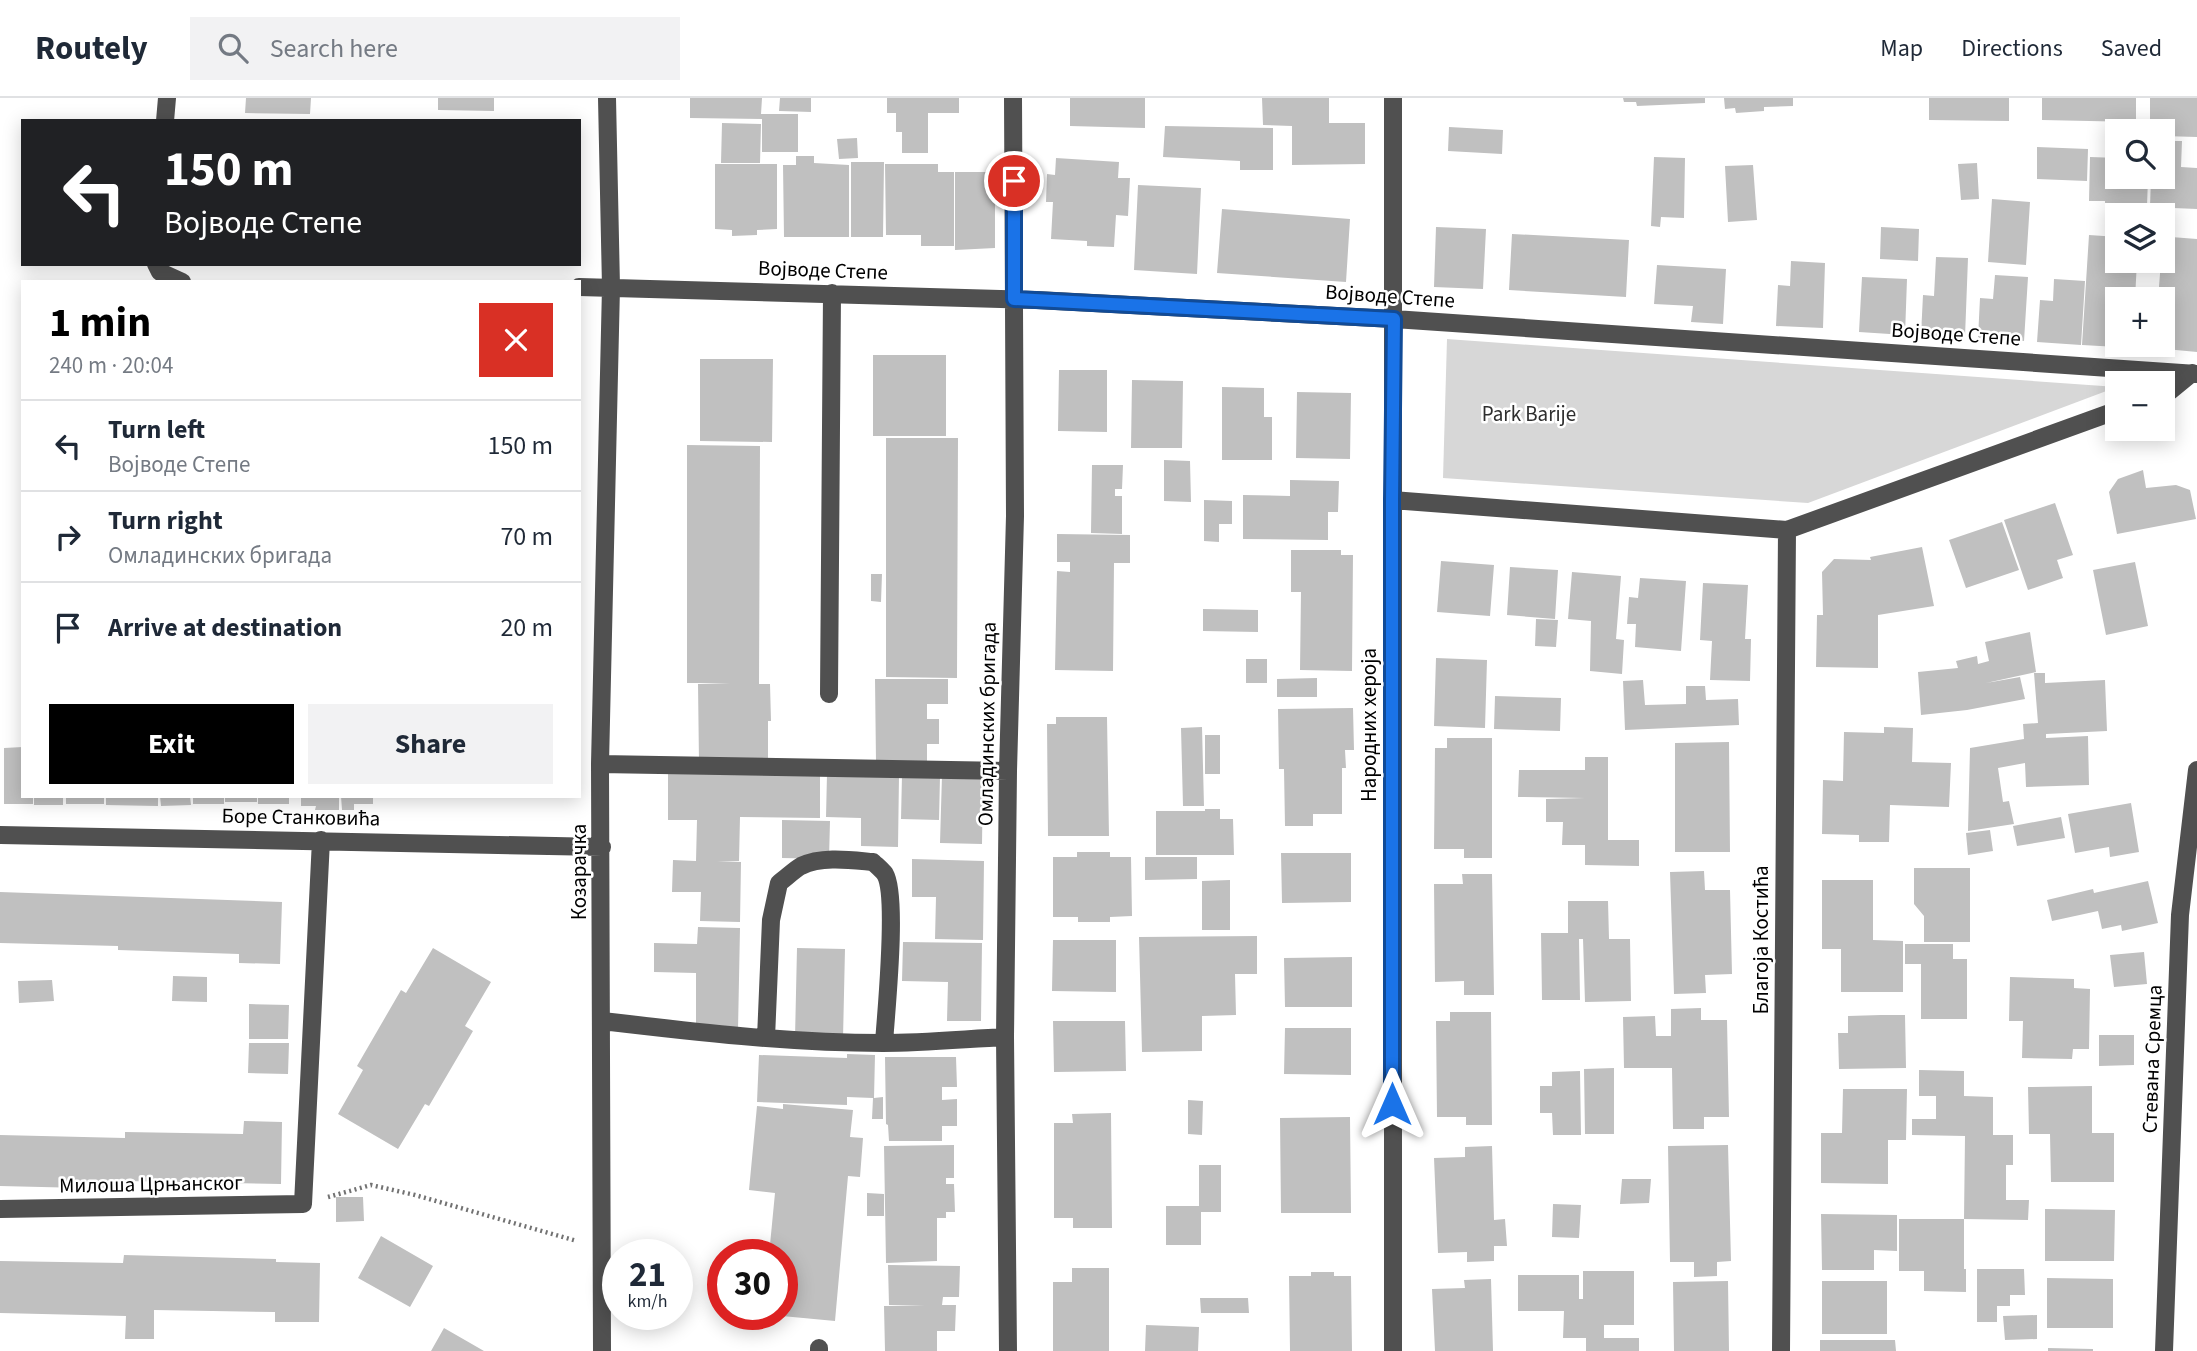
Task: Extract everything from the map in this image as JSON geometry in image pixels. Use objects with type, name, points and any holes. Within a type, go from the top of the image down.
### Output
[{"type":"street","points":[[165,119],[167,98]]},
{"type":"street","name":"Козарачка","points":[[602,1239],[600,764],[611,287],[607,98]]},
{"type":"street","name":"Омладинских бригада","points":[[1007,1351],[1005,1037],[1008,771],[1016,516],[1013,98]]},
{"type":"street","name":"Народних хероја","points":[[1393,98],[1393,1351]]},
{"type":"street","points":[[158,268],[179,280]]},
{"type":"street","name":"Војводе Степе","points":[[581,287],[1014,299],[1394,319],[2194,373]]},
{"type":"street","points":[[829,694],[832,293]]},
{"type":"street","points":[[2175,387],[2194,373]]},
{"type":"street","points":[[1392,500],[1787,530],[2105,415]]},
{"type":"street","name":"Благоја Костића","points":[[1780,1351],[1787,530]]},
{"type":"street","points":[[600,764],[1008,771]]},
{"type":"street","name":"Стевана Сремца","points":[[2164,1351],[2180,915],[2197,771]]},
{"type":"street","name":"Боре Станковића","points":[[0,835],[601,847]]},
{"type":"street","points":[[303,1204],[321,840]]},
{"type":"street","points":[[766,1038],[771,920],[779,883],[801,867],[817,861],[845,860],[873,862],[885,874],[889,892],[890,927],[884,1043]]},
{"type":"street","points":[[602,1021],[766,1038],[884,1043],[1005,1037]]},
{"type":"street","name":"Милоша Црњанског","points":[[0,1209],[303,1204]]},
{"type":"street","name":"Козарачка","points":[[602,1330],[602,1351]]},
{"type":"path","points":[[303,1204],[371,1185],[579,1242],[602,1245]]},
{"type":"green space","name":"Park Barije","points":[[1447,339],[2105,386],[2105,392],[1808,503],[1443,478]]},
{"type":"building","points":[[246,98],[311,98],[310,114],[245,113]]},
{"type":"building","points":[[438,98],[494,98],[494,111],[438,110]]},
{"type":"building","points":[[690,98],[762,98],[761,114],[798,114],[798,152],[762,152],[762,119],[690,118]]},
{"type":"building","points":[[780,98],[811,98],[811,112],[779,111]]},
{"type":"building","points":[[887,98],[959,98],[959,113],[928,113],[928,153],[902,153],[902,132],[896,132],[896,113],[887,113]]},
{"type":"building","points":[[1070,98],[1145,98],[1145,128],[1070,126]]},
{"type":"building","points":[[1262,98],[1329,98],[1329,123],[1365,123],[1365,164],[1292,165],[1292,126],[1263,125]]},
{"type":"building","points":[[1623,98],[1705,98],[1705,103],[1637,106],[1636,102],[1624,102]]},
{"type":"building","points":[[1724,98],[1793,98],[1793,106],[1764,107],[1764,111],[1736,113],[1735,108],[1725,109]]},
{"type":"building","points":[[1929,98],[2009,98],[2009,121],[1929,120]]},
{"type":"building","points":[[2042,98],[2136,98],[2136,119],[2042,120]]},
{"type":"building","points":[[2150,98],[2197,98],[2197,137],[2175,136],[2175,119],[2150,119]]},
{"type":"building","points":[[722,123],[761,124],[760,163],[721,163]]},
{"type":"building","points":[[1165,126],[1273,128],[1273,170],[1240,170],[1240,161],[1163,157]]},
{"type":"building","points":[[1449,127],[1503,130],[1502,154],[1448,151]]},
{"type":"building","points":[[857,138],[858,158],[839,159],[837,139]]},
{"type":"building","points":[[2175,141],[2182,141],[2181,167],[2197,168],[2197,209],[2175,208],[2175,203],[2150,203],[2151,189],[2175,189]]},
{"type":"building","points":[[2037,147],[2088,149],[2087,181],[2037,179]]},
{"type":"building","points":[[796,156],[814,156],[814,163],[849,165],[849,237],[784,237],[783,165],[796,165]]},
{"type":"building","points":[[1654,157],[1685,158],[1684,218],[1661,217],[1660,227],[1651,226]]},
{"type":"building","points":[[2090,157],[2105,158],[2105,189],[2148,189],[2147,203],[2089,201]]},
{"type":"building","points":[[1056,158],[1119,162],[1118,178],[1130,178],[1128,216],[1116,215],[1114,247],[1087,246],[1087,241],[1051,239],[1053,202],[1046,202],[1047,174],[1055,175]]},
{"type":"building","points":[[851,162],[884,162],[883,237],[851,237]]},
{"type":"building","points":[[1977,163],[1979,199],[1961,200],[1958,164]]},
{"type":"building","points":[[715,164],[777,164],[777,229],[757,230],[757,235],[732,236],[732,230],[715,229]]},
{"type":"building","points":[[885,164],[938,164],[938,172],[954,172],[954,246],[921,246],[921,235],[886,235]]},
{"type":"building","points":[[1753,165],[1757,220],[1728,222],[1725,166]]},
{"type":"building","points":[[955,172],[995,172],[995,248],[955,250]]},
{"type":"building","points":[[1138,185],[1201,188],[1197,274],[1134,270]]},
{"type":"building","points":[[1992,199],[2030,202],[2026,265],[1988,262]]},
{"type":"building","points":[[1222,209],[1350,219],[1346,282],[1217,273]]},
{"type":"building","points":[[1436,227],[1486,229],[1483,289],[1434,287]]},
{"type":"building","points":[[1881,227],[1919,229],[1918,261],[1880,259]]},
{"type":"building","points":[[1512,234],[1629,240],[1626,297],[1509,290]]},
{"type":"building","points":[[2089,235],[2105,236],[2105,273],[2136,273],[2136,287],[2105,287],[2105,346],[2082,345]]},
{"type":"building","points":[[2175,237],[2197,239],[2197,352],[2175,350],[2175,287],[2159,287],[2160,273],[2175,273]]},
{"type":"building","points":[[1936,257],[1968,258],[1965,337],[1921,335],[1923,295],[1934,296]]},
{"type":"building","points":[[1791,261],[1825,263],[1823,328],[1776,326],[1778,285],[1790,286]]},
{"type":"building","points":[[1657,265],[1726,269],[1723,324],[1691,322],[1693,306],[1654,304]]},
{"type":"building","points":[[1995,275],[2028,277],[2024,341],[1978,338],[1980,298],[1993,299]]},
{"type":"building","points":[[1862,277],[1907,279],[1905,335],[1859,332]]},
{"type":"building","points":[[2054,279],[2085,281],[2081,345],[2037,342],[2040,300],[2053,301]]},
{"type":"building","points":[[873,355],[946,355],[946,436],[873,436]]},
{"type":"building","points":[[700,359],[773,359],[772,442],[700,441]]},
{"type":"building","points":[[1059,370],[1107,370],[1107,432],[1058,431]]},
{"type":"building","points":[[1132,380],[1183,381],[1182,448],[1131,448]]},
{"type":"building","points":[[1222,387],[1264,388],[1264,417],[1272,417],[1272,460],[1222,460]]},
{"type":"building","points":[[1297,392],[1351,393],[1350,459],[1296,458]]},
{"type":"building","points":[[886,438],[958,438],[957,678],[886,677]]},
{"type":"building","points":[[687,445],[760,446],[759,684],[770,684],[768,762],[699,763],[698,684],[730,683],[687,683]]},
{"type":"building","points":[[1164,460],[1190,461],[1191,502],[1164,501]]},
{"type":"building","points":[[1092,465],[1123,465],[1122,489],[1115,489],[1115,496],[1122,496],[1122,534],[1091,533]]},
{"type":"building","points":[[2143,470],[2146,488],[2176,485],[2190,490],[2196,519],[2117,534],[2109,492],[2118,479]]},
{"type":"building","points":[[1290,480],[1339,481],[1338,512],[1328,512],[1328,540],[1243,539],[1243,495],[1290,496]]},
{"type":"building","points":[[1204,500],[1232,501],[1232,524],[1219,524],[1219,542],[1204,541]]},
{"type":"building","points":[[2055,503],[2073,555],[2057,560],[2063,578],[2028,590],[2004,520]]},
{"type":"building","points":[[2002,522],[2019,570],[1966,588],[1949,540]]},
{"type":"building","points":[[1057,534],[1130,535],[1130,563],[1114,563],[1113,671],[1055,670],[1057,571],[1070,572],[1070,562],[1057,562]]},
{"type":"building","points":[[1922,547],[1934,606],[1878,615],[1878,668],[1816,667],[1817,615],[1823,615],[1822,572],[1834,559],[1871,560],[1870,557]]},
{"type":"building","points":[[1291,550],[1341,550],[1341,555],[1353,555],[1352,671],[1300,670],[1301,592],[1291,592]]},
{"type":"building","points":[[1441,561],[1494,565],[1490,616],[1437,612]]},
{"type":"building","points":[[2135,562],[2148,626],[2106,635],[2093,570]]},
{"type":"building","points":[[1510,567],[1558,570],[1555,619],[1507,615]]},
{"type":"building","points":[[1572,572],[1621,576],[1616,639],[1624,640],[1622,674],[1590,671],[1591,621],[1568,619]]},
{"type":"building","points":[[871,574],[882,574],[881,602],[871,601]]},
{"type":"building","points":[[1640,578],[1686,581],[1681,651],[1635,647],[1636,624],[1627,624],[1629,597],[1638,598]]},
{"type":"building","points":[[1703,583],[1748,585],[1745,639],[1751,639],[1750,681],[1710,680],[1712,641],[1700,640]]},
{"type":"building","points":[[1203,609],[1258,610],[1258,632],[1203,631]]},
{"type":"building","points":[[1536,619],[1558,620],[1556,647],[1535,646]]},
{"type":"building","points":[[2030,632],[2036,672],[1986,683],[2020,677],[2025,699],[1921,715],[1918,672],[1958,668],[1956,661],[1977,656],[1978,664],[1989,661],[1985,642]]},
{"type":"building","points":[[1436,658],[1487,660],[1485,728],[1434,726]]},
{"type":"building","points":[[1246,659],[1267,659],[1267,683],[1246,683]]},
{"type":"building","points":[[2034,673],[2045,673],[2045,683],[2105,680],[2107,731],[2046,734],[2046,738],[2088,736],[2089,785],[2026,787],[2025,763],[1998,768],[2003,802],[2009,801],[2014,824],[1968,831],[1970,748],[2024,739],[2023,724],[2038,723]]},
{"type":"building","points":[[1317,678],[1317,697],[1277,697],[1277,679]]},
{"type":"building","points":[[875,679],[948,679],[948,704],[927,704],[927,719],[939,719],[939,744],[927,744],[927,762],[876,762]]},
{"type":"building","points":[[1643,680],[1645,705],[1686,704],[1686,686],[1705,686],[1706,700],[1738,699],[1739,725],[1625,730],[1623,681]]},
{"type":"building","points":[[1495,696],[1561,698],[1560,731],[1494,729]]},
{"type":"building","points":[[1353,708],[1354,750],[1345,750],[1346,768],[1342,768],[1342,814],[1313,814],[1313,826],[1285,826],[1284,769],[1279,769],[1278,709]]},
{"type":"building","points":[[1056,717],[1107,717],[1109,836],[1048,836],[1047,724],[1056,724]]},
{"type":"building","points":[[1202,727],[1204,806],[1183,806],[1181,728]]},
{"type":"building","points":[[1884,727],[1913,728],[1912,762],[1951,763],[1949,807],[1890,805],[1889,842],[1859,842],[1859,835],[1822,834],[1823,780],[1843,781],[1844,732],[1884,733]]},
{"type":"building","points":[[1205,735],[1220,735],[1220,774],[1205,774]]},
{"type":"building","points":[[1447,738],[1492,738],[1492,858],[1464,858],[1464,849],[1434,849],[1435,748],[1447,748]]},
{"type":"building","points":[[1729,742],[1730,852],[1675,852],[1675,743]]},
{"type":"building","points":[[21,747],[21,798],[33,798],[33,804],[4,804],[4,748]]},
{"type":"building","points":[[1585,757],[1608,757],[1608,840],[1639,840],[1639,866],[1585,865],[1585,845],[1562,845],[1563,822],[1546,822],[1546,799],[1585,798],[1518,797],[1519,770],[1585,770]]},
{"type":"building","points":[[668,773],[820,775],[820,818],[740,817],[739,861],[717,861],[741,862],[740,922],[700,921],[701,892],[672,892],[673,860],[696,861],[697,820],[668,820]]},
{"type":"building","points":[[827,774],[899,776],[898,847],[861,846],[861,818],[826,817]]},
{"type":"building","points":[[902,775],[940,777],[939,820],[901,819]]},
{"type":"building","points":[[942,775],[983,776],[982,844],[940,843]]},
{"type":"building","points":[[34,798],[63,798],[63,805],[34,805]]},
{"type":"building","points":[[66,798],[104,798],[104,804],[66,804]]},
{"type":"building","points":[[106,798],[158,798],[158,806],[106,805]]},
{"type":"building","points":[[160,798],[190,798],[191,805],[161,806]]},
{"type":"building","points":[[193,798],[224,798],[224,804],[193,804]]},
{"type":"building","points":[[225,798],[257,798],[257,802],[225,802]]},
{"type":"building","points":[[258,798],[289,798],[289,804],[258,804]]},
{"type":"building","points":[[301,798],[339,798],[339,810],[315,810],[316,806],[301,806]]},
{"type":"building","points":[[341,798],[373,798],[373,804],[354,804],[354,810],[342,810]]},
{"type":"building","points":[[2131,803],[2139,852],[2110,857],[2109,847],[2075,853],[2068,814]]},
{"type":"building","points":[[1220,809],[1220,819],[1233,819],[1234,855],[1156,855],[1156,811]]},
{"type":"building","points":[[2061,817],[2065,838],[2017,846],[2013,826]]},
{"type":"building","points":[[782,820],[830,821],[829,859],[782,858]]},
{"type":"building","points":[[1990,830],[1993,851],[1968,855],[1966,833]]},
{"type":"building","points":[[1077,852],[1110,852],[1110,857],[1131,857],[1132,916],[1110,917],[1110,922],[1078,922],[1078,917],[1053,917],[1053,857],[1077,857]]},
{"type":"building","points":[[1281,853],[1351,853],[1351,902],[1282,903]]},
{"type":"building","points":[[1145,857],[1197,857],[1197,879],[1145,880]]},
{"type":"building","points":[[912,859],[984,861],[983,940],[935,939],[936,897],[912,897]]},
{"type":"building","points":[[1914,868],[1970,868],[1970,942],[1924,942],[1924,916],[1914,904]]},
{"type":"building","points":[[1704,871],[1705,890],[1730,890],[1732,974],[1705,975],[1706,993],[1674,994],[1670,872]]},
{"type":"building","points":[[1462,874],[1492,874],[1494,995],[1464,995],[1464,981],[1435,982],[1434,884],[1463,884]]},
{"type":"building","points":[[1230,880],[1230,930],[1202,930],[1202,881]]},
{"type":"building","points":[[1822,880],[1873,880],[1873,940],[1903,941],[1903,992],[1841,992],[1841,949],[1822,949]]},
{"type":"building","points":[[2148,881],[2158,923],[2122,931],[2121,925],[2102,929],[2098,911],[2052,921],[2047,900],[2093,889],[2094,893]]},
{"type":"building","points":[[0,892],[282,902],[280,964],[239,963],[239,954],[118,950],[118,946],[0,943]]},
{"type":"building","points":[[1568,901],[1608,901],[1609,939],[1630,939],[1631,1001],[1585,1002],[1583,939],[1579,939],[1580,1000],[1542,1000],[1541,933],[1568,933]]},
{"type":"building","points":[[698,927],[740,928],[738,1030],[696,1029],[696,973],[654,972],[654,943],[697,944]]},
{"type":"building","points":[[1257,936],[1257,974],[1235,974],[1236,1015],[1202,1016],[1202,1051],[1142,1052],[1139,937]]},
{"type":"building","points":[[1053,940],[1116,940],[1116,992],[1052,991]]},
{"type":"building","points":[[903,942],[982,943],[981,1021],[947,1021],[948,982],[902,981]]},
{"type":"building","points":[[1905,944],[1953,944],[1953,959],[1967,959],[1967,1019],[1921,1019],[1921,964],[1905,964]]},
{"type":"building","points":[[433,948],[491,982],[465,1026],[473,1031],[429,1106],[425,1104],[398,1149],[338,1114],[363,1070],[357,1066],[401,990],[406,993]]},
{"type":"building","points":[[797,948],[845,949],[843,1039],[795,1038]]},
{"type":"building","points":[[2144,952],[2147,984],[2114,987],[2110,955]]},
{"type":"building","points":[[1352,957],[1352,1007],[1285,1007],[1284,958]]},
{"type":"building","points":[[173,976],[207,977],[207,1002],[172,1001]]},
{"type":"building","points":[[2010,977],[2074,979],[2074,988],[2090,989],[2089,1049],[2073,1049],[2072,1059],[2022,1058],[2023,1021],[2009,1021]]},
{"type":"building","points":[[52,980],[54,1001],[19,1003],[18,981]]},
{"type":"building","points":[[249,1004],[289,1005],[288,1039],[249,1039]]},
{"type":"building","points":[[1701,1008],[1701,1020],[1727,1020],[1729,1117],[1704,1117],[1704,1129],[1673,1129],[1672,1068],[1624,1068],[1623,1017],[1655,1016],[1656,1036],[1671,1036],[1671,1009]]},
{"type":"building","points":[[1450,1012],[1491,1012],[1492,1125],[1466,1125],[1466,1117],[1437,1117],[1436,1021],[1450,1021]]},
{"type":"building","points":[[1905,1015],[1906,1068],[1839,1069],[1838,1033],[1848,1033],[1848,1016]]},
{"type":"building","points":[[1053,1021],[1125,1021],[1126,1071],[1054,1072]]},
{"type":"building","points":[[1285,1028],[1351,1028],[1351,1075],[1284,1074]]},
{"type":"building","points":[[2099,1035],[2134,1035],[2134,1065],[2099,1066]]},
{"type":"building","points":[[249,1043],[289,1043],[288,1074],[248,1073]]},
{"type":"building","points":[[847,1054],[875,1055],[874,1098],[883,1097],[883,1119],[872,1119],[873,1098],[847,1097],[847,1105],[757,1102],[759,1055],[847,1058]]},
{"type":"building","points":[[885,1057],[956,1057],[957,1087],[942,1087],[942,1100],[957,1099],[957,1126],[942,1126],[942,1141],[889,1141],[886,1124]]},
{"type":"building","points":[[1614,1068],[1614,1134],[1585,1134],[1584,1069]]},
{"type":"building","points":[[1919,1070],[1964,1071],[1964,1096],[1993,1097],[1993,1135],[2013,1135],[2013,1165],[2006,1165],[2006,1200],[2029,1200],[2028,1220],[1964,1219],[1965,1136],[1912,1135],[1912,1119],[1936,1119],[1936,1096],[1919,1096]]},
{"type":"building","points":[[1580,1071],[1581,1135],[1553,1135],[1552,1113],[1540,1113],[1540,1086],[1552,1086],[1552,1072]]},
{"type":"building","points":[[2092,1086],[2092,1133],[2114,1133],[2114,1182],[2051,1182],[2050,1134],[2029,1134],[2028,1087]]},
{"type":"building","points":[[1843,1089],[1907,1089],[1906,1140],[1888,1140],[1888,1184],[1821,1183],[1821,1133],[1842,1133]]},
{"type":"building","points":[[1188,1100],[1203,1101],[1202,1135],[1188,1134]]},
{"type":"building","points":[[783,1104],[853,1110],[850,1137],[863,1138],[860,1177],[848,1176],[835,1321],[798,1318],[798,1239],[771,1239],[775,1193],[749,1190],[757,1106],[783,1109]]},
{"type":"building","points":[[1111,1113],[1112,1228],[1073,1228],[1073,1218],[1054,1218],[1054,1123],[1073,1123],[1072,1114]]},
{"type":"building","points":[[1350,1117],[1351,1213],[1281,1213],[1280,1118]]},
{"type":"building","points":[[244,1121],[282,1122],[281,1184],[124,1181],[124,1189],[0,1186],[0,1135],[125,1138],[125,1132],[243,1134]]},
{"type":"building","points":[[954,1145],[954,1178],[946,1178],[946,1184],[954,1184],[955,1212],[946,1212],[946,1218],[937,1218],[937,1261],[886,1263],[884,1146]]},
{"type":"building","points":[[1728,1145],[1731,1261],[1717,1262],[1717,1276],[1694,1277],[1694,1262],[1670,1262],[1668,1146]]},
{"type":"building","points":[[1492,1146],[1494,1220],[1505,1219],[1507,1246],[1494,1246],[1494,1261],[1467,1262],[1467,1252],[1438,1253],[1434,1158],[1465,1157],[1465,1147]]},
{"type":"building","points":[[1199,1165],[1221,1165],[1221,1212],[1201,1212],[1201,1245],[1166,1245],[1166,1206],[1199,1206]]},
{"type":"building","points":[[1622,1179],[1651,1179],[1649,1203],[1620,1204]]},
{"type":"building","points":[[867,1193],[884,1194],[884,1216],[867,1216]]},
{"type":"building","points":[[336,1197],[363,1197],[364,1221],[336,1222]]},
{"type":"building","points":[[1553,1204],[1581,1205],[1579,1238],[1552,1237]]},
{"type":"building","points":[[2045,1209],[2115,1210],[2114,1261],[2045,1261]]},
{"type":"building","points":[[1821,1214],[1897,1215],[1897,1251],[1874,1250],[1874,1270],[1822,1270]]},
{"type":"building","points":[[1899,1219],[1964,1219],[1966,1292],[1924,1291],[1924,1271],[1899,1271]]},
{"type":"building","points":[[381,1236],[433,1266],[410,1307],[358,1278]]},
{"type":"building","points":[[124,1255],[276,1259],[276,1262],[320,1263],[319,1322],[275,1322],[275,1312],[154,1310],[154,1339],[125,1339],[126,1316],[0,1313],[0,1261],[123,1263]]},
{"type":"building","points":[[888,1265],[960,1266],[959,1297],[943,1297],[942,1305],[956,1305],[955,1331],[937,1331],[937,1351],[885,1351],[884,1306],[925,1306],[889,1305]]},
{"type":"building","points":[[1072,1268],[1109,1268],[1109,1351],[1053,1351],[1053,1282],[1072,1282]]},
{"type":"building","points":[[1977,1269],[2024,1269],[2025,1295],[2010,1295],[2010,1306],[1997,1306],[1997,1322],[1977,1322]]},
{"type":"building","points":[[1583,1271],[1634,1271],[1634,1325],[1604,1325],[1604,1338],[1639,1338],[1639,1351],[1586,1351],[1586,1338],[1563,1338],[1564,1311],[1518,1311],[1518,1275],[1579,1275],[1579,1299],[1583,1299]]},
{"type":"building","points":[[1311,1272],[1334,1272],[1334,1276],[1351,1276],[1352,1351],[1290,1351],[1289,1276],[1311,1276]]},
{"type":"building","points":[[2047,1278],[2113,1279],[2113,1328],[2047,1328]]},
{"type":"building","points":[[1491,1279],[1493,1351],[1435,1351],[1432,1289],[1465,1288],[1464,1280]]},
{"type":"building","points":[[1728,1281],[1729,1351],[1674,1351],[1673,1282]]},
{"type":"building","points":[[1822,1281],[1887,1281],[1887,1334],[1822,1334]]},
{"type":"building","points":[[1200,1298],[1248,1298],[1249,1313],[1201,1313]]},
{"type":"building","points":[[2037,1315],[2037,1339],[2005,1340],[2003,1316]]},
{"type":"building","points":[[1146,1325],[1199,1327],[1198,1351],[1145,1351]]},
{"type":"building","points":[[444,1328],[484,1351],[431,1351]]},
{"type":"building","points":[[1820,1340],[1895,1340],[1896,1351],[1820,1351]]},
{"type":"building","points":[[2048,1348],[2093,1349],[2093,1351],[2048,1351]]},
{"type":"route","points":[[1014,181],[1014,299],[1394,319],[1392,1104]]}]
